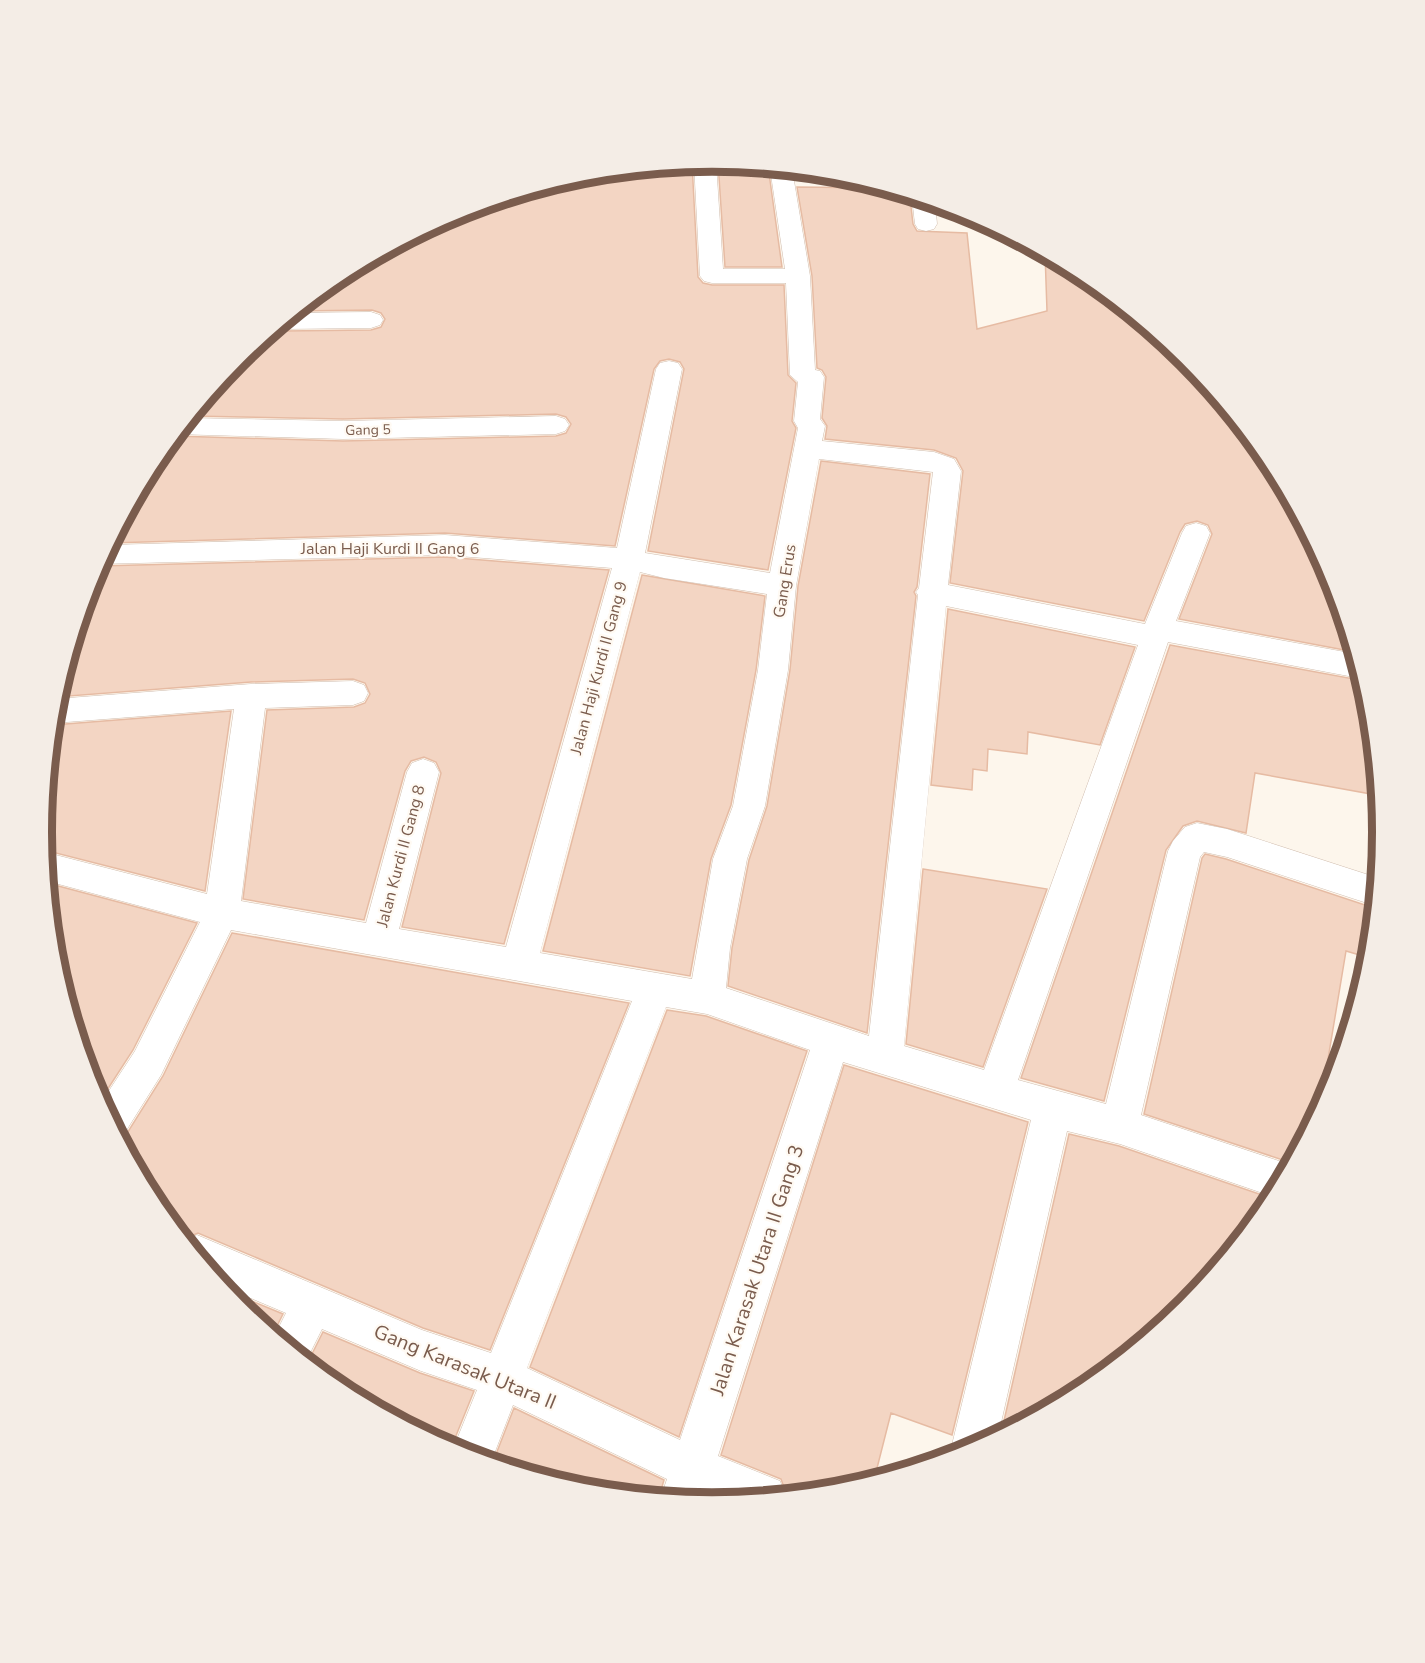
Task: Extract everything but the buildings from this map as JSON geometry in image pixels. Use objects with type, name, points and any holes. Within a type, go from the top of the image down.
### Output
[{"type":"street","points":[[706,172],[712,276],[798,276]]},
{"type":"street","name":"Gang Erus","points":[[707,998],[713,948],[730,859],[749,806],[773,670],[782,586],[812,426],[807,422],[811,377],[803,375],[798,276],[782,175]]},
{"type":"street","points":[[924,207],[926,224]]},
{"type":"street","points":[[295,321],[371,320]]},
{"type":"street","name":"Jalan Haji Kurdi II Gang 9","points":[[519,964],[628,559],[669,369]]},
{"type":"street","name":"Gang 5","points":[[191,427],[343,430],[556,425]]},
{"type":"street","points":[[807,449],[934,461],[944,466],[947,471],[931,592],[925,675],[885,1057]]},
{"type":"street","points":[[996,1090],[1156,633],[1196,533]]},
{"type":"street","name":"Jalan Haji Kurdi II Gang 6","points":[[114,555],[445,545],[628,559],[664,568],[782,586]]},
{"type":"street","points":[[931,592],[1156,633],[1351,665]]},
{"type":"street","points":[[64,710],[250,696],[353,693]]},
{"type":"street","points":[[116,1113],[148,1063],[222,913],[250,696]]},
{"type":"street","name":"Jalan Kurdi II Gang 8","points":[[378,940],[423,772]]},
{"type":"street","points":[[1120,1126],[1185,851],[1197,837],[1227,843],[1370,890]]},
{"type":"street","points":[[54,868],[222,913],[707,998],[831,1041],[1053,1109],[1120,1126],[1270,1183]]},
{"type":"street","points":[[476,1447],[655,988]]},
{"type":"street","name":"Jalan Karasak Utara II Gang 3","points":[[687,1484],[831,1041]]},
{"type":"street","points":[[976,1436],[1053,1109]]},
{"type":"street","name":"Gang Karasak Utara II","points":[[211,1261],[421,1350],[503,1378],[687,1484],[730,1491]]},
{"type":"street","points":[[294,1341],[313,1304]]}]
